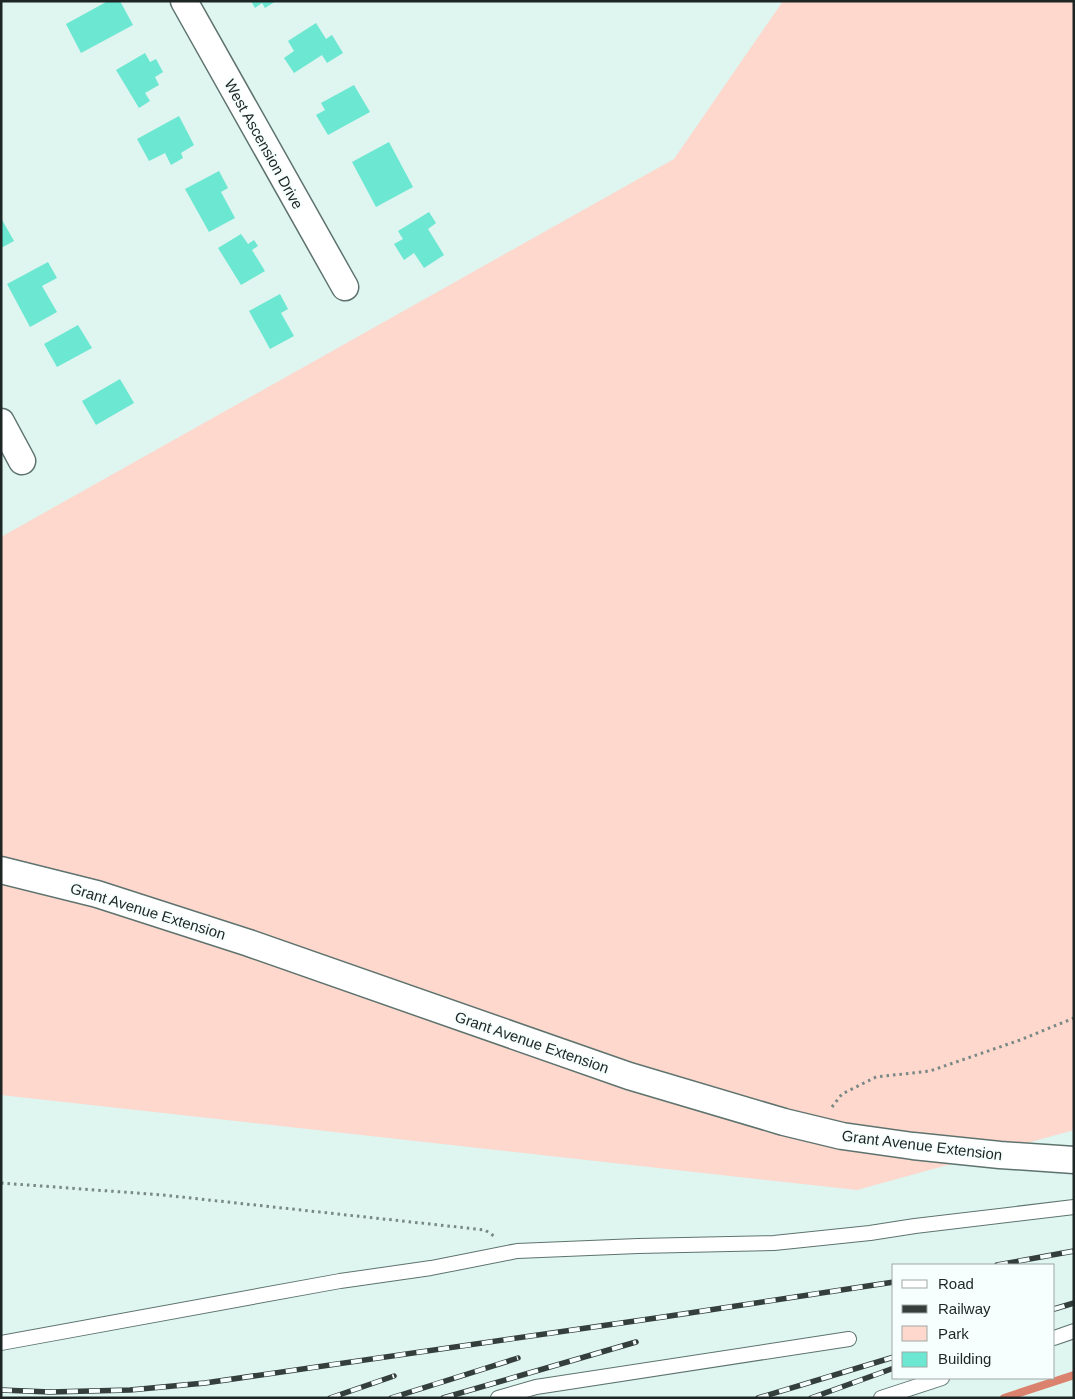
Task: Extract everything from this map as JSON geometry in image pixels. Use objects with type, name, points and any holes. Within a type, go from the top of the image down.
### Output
[{"type":"street","name":"West Ascension Drive","points":[[184,1],[345,287]]},
{"type":"street","points":[[1,422],[22,461]]},
{"type":"street","name":"Grant Avenue Extension","points":[[1,870],[96,894],[249,943],[629,1076],[784,1122],[842,1136],[913,1146],[1074,1160]]},
{"type":"lane","points":[[1,1343],[340,1281],[431,1268],[517,1251],[774,1242],[870,1234],[915,1226],[1074,1207]]},
{"type":"lane","points":[[1055,1338],[1074,1331]]},
{"type":"lane","points":[[498,1398],[536,1387],[849,1339]]},
{"type":"lane","points":[[881,1398],[939,1379]]},
{"type":"path","points":[[814,1129],[842,1094],[876,1077],[930,1071],[1020,1040],[1074,1018]]},
{"type":"path","points":[[1,1184],[163,1195],[485,1230],[517,1251]]},
{"type":"green space","points":[[783,1],[1074,1],[1074,1130],[857,1190],[1,1095],[1,537],[674,159]]},
{"type":"building","points":[[108,1],[120,1],[133,25],[81,53],[66,24]]},
{"type":"building","points":[[251,1],[276,1],[265,8],[262,3],[255,8]]},
{"type":"building","points":[[316,23],[326,39],[332,35],[343,53],[327,63],[322,55],[294,73],[284,58],[294,51],[288,41]]},
{"type":"building","points":[[145,53],[150,62],[156,59],[163,72],[155,77],[159,85],[145,93],[150,101],[139,108],[116,70]]},
{"type":"building","points":[[354,85],[370,112],[328,135],[316,115],[325,110],[321,103]]},
{"type":"building","points":[[179,116],[194,145],[181,153],[183,158],[171,165],[165,153],[149,161],[137,139]]},
{"type":"building","points":[[389,142],[413,187],[376,207],[352,162]]},
{"type":"building","points":[[219,171],[228,188],[221,192],[235,218],[209,232],[185,189]]},
{"type":"building","points":[[429,212],[436,223],[428,229],[444,255],[424,268],[414,253],[404,260],[394,244],[403,239],[398,231]]},
{"type":"building","points":[[1,218],[14,241],[1,248]]},
{"type":"building","points":[[241,234],[248,244],[254,240],[258,246],[252,250],[265,271],[241,285],[218,248]]},
{"type":"building","points":[[48,262],[57,278],[42,286],[57,312],[30,327],[7,284]]},
{"type":"building","points":[[280,294],[288,309],[281,313],[294,336],[270,349],[249,311]]},
{"type":"building","points":[[78,325],[92,348],[57,367],[44,344]]},
{"type":"building","points":[[120,379],[134,403],[96,425],[82,401]]},
{"type":"waterway","points":[[1004,1398],[1074,1375]]},
{"type":"railway","points":[[1002,1264],[1074,1251]]},
{"type":"railway","points":[[1,1390],[50,1392],[130,1390],[205,1383],[892,1282]]},
{"type":"railway","points":[[1055,1309],[1074,1303]]},
{"type":"railway","points":[[443,1398],[636,1342]]},
{"type":"railway","points":[[391,1398],[518,1358]]},
{"type":"railway","points":[[758,1398],[892,1358]]},
{"type":"railway","points":[[811,1398],[892,1369]]},
{"type":"railway","points":[[330,1398],[394,1376]]}]
